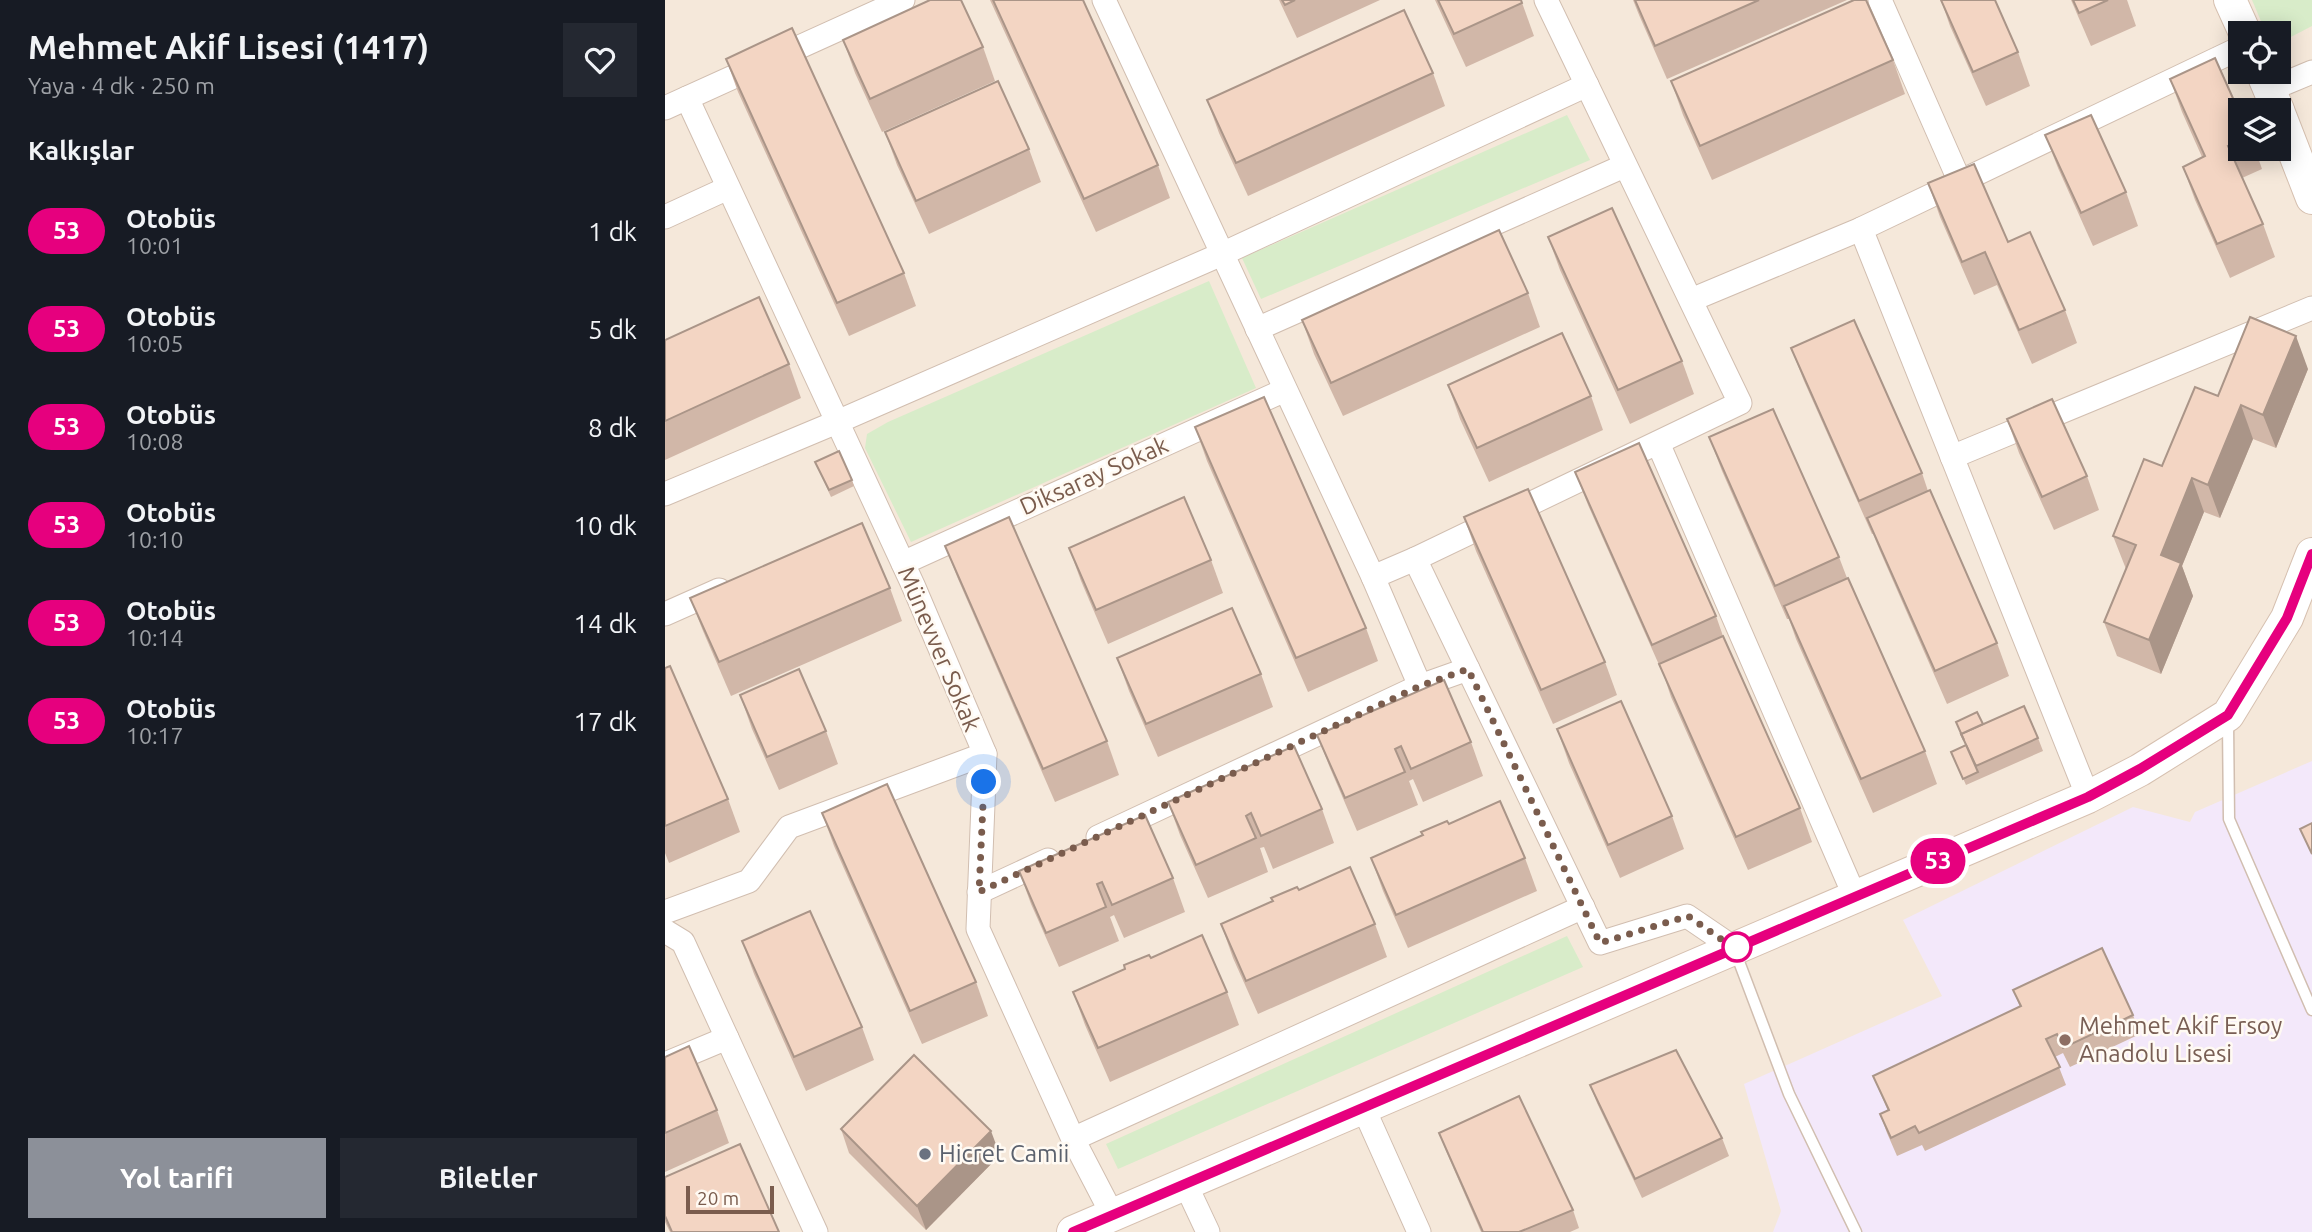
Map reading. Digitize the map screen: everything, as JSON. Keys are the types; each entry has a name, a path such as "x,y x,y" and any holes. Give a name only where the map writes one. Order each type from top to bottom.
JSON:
{"street":[{"path":"665,108 903,0"},
{"path":"1104,0 1373,577 1420,686"},
{"path":"1373,577 1740,403 1546,0"},
{"path":"1880,0 1960,182"},
{"path":"2230,0 2240,21"},
{"path":"1691,300 1861,229 2228,54"},
{"path":"2312,72 2272,96 2312,198"},
{"path":"665,494 1222,254 1587,85"},
{"name":"Münevver Sokak","path":"687,99 903,563 985,754 978,929 1073,1139 1112,1214"},
{"path":"1258,329 1624,166"},
{"path":"665,217 728,188"},
{"path":"1861,229 2088,797"},
{"path":"1952,457 2312,308"},
{"name":"Diksaray Sokak","path":"903,563 1285,390"},
{"path":"1658,443 1854,897"},
{"path":"856,528 882,517"},
{"path":"1073,1232 2088,797 2140,769 2228,715 2287,618 2312,554"},
{"path":"1415,559 1600,943 1688,916 1734,948"},
{"path":"665,614 741,580"},
{"path":"979,892 1420,686 1468,669"},
{"path":"665,912 748,881 789,827 985,754"},
{"path":"1073,1139 1583,907"},
{"path":"665,931 683,942 816,1232"},
{"path":"665,1064 727,1038"},
{"path":"1363,1107 1419,1232"},
{"path":"1185,1182 1208,1232"}],"lane":[{"path":"2228,715 2229,819 2312,1010"},
{"path":"1734,948 1789,1094 1856,1232"}],"shaded area":[{"path":"665,0 2312,0 2312,1232 665,1232"},
{"name":"Mehmet Akif Ersoy Anadolu Lisesi","path":"2312,761 2312,1232 1773,1232 1781,1211 1744,1084 1942,996 1903,920 2133,807 2190,822 2195,812"}],"green space":[{"path":"2252,0 2312,0 2312,26 2291,37 2291,21 2261,21"},
{"path":"1567,115 1590,160 1261,299 1242,258"},
{"path":"1209,281 1256,388 911,542 865,448 867,434 888,422"},
{"path":"1567,936 1583,967 1118,1169 1106,1144"}],"building":[{"path":"930,0 961,0 983,47 870,99 843,40"},
{"path":"993,0 1083,0 1158,165 1084,199"},
{"path":"1282,0 1295,0 1285,5"},
{"path":"1438,0 1521,0 1522,3 1454,34"},
{"path":"1635,0 1759,0 1655,46"},
{"path":"1854,0 1866,0 1893,60 1700,146 1671,81"},
{"path":"1941,0 1995,0 2018,52 1973,72"},
{"path":"2073,0 2108,0 2079,13"},
{"path":"1404,10 1433,73 1236,163 1207,100"},
{"path":"792,28 904,273 837,303 726,59"},
{"path":"2215,58 2233,98 2228,98 2228,161 2235,161 2263,224 2217,244 2183,167 2205,156 2170,79"},
{"path":"998,81 1029,149 916,201 885,132"},
{"path":"2091,115 2126,192 2081,213 2045,135"},
{"path":"1974,164 2008,242 2030,232 2065,310 2019,330 1985,252 1962,262 1928,183"},
{"path":"1612,208 1682,361 1618,390 1548,237"},
{"path":"1499,230 1528,293 1331,383 1302,320"},
{"path":"759,297 789,364 665,421 665,340"},
{"path":"2250,317 2296,336 2263,415 2241,405 2208,485 2192,478 2161,555 2181,563 2149,640 2104,622 2136,545 2113,536 2144,459 2162,466 2195,387 2218,396"},
{"path":"1854,320 1922,473 1859,501 1791,348"},
{"path":"1562,333 1591,396 1477,448 1448,385"},
{"path":"1264,397 1366,628 1296,658 1195,427"},
{"path":"2052,399 2087,476 2042,497 2007,419"},
{"path":"1773,409 1839,557 1775,586 1709,437"},
{"path":"1639,443 1716,616 1652,645 1575,472"},
{"path":"839,451 852,480 829,490 815,462"},
{"path":"1528,489 1605,662 1541,690 1464,517"},
{"path":"1930,490 1997,643 1935,671 1867,518"},
{"path":"1184,497 1211,560 1096,610 1069,548"},
{"path":"1009,517 1107,741 1043,769 945,546"},
{"path":"862,523 890,588 719,662 690,598"},
{"path":"1848,578 1925,751 1861,779 1784,606"},
{"path":"1232,608 1261,674 1146,724 1117,658"},
{"path":"1723,636 1800,808 1736,837 1659,664"},
{"path":"670,666 728,799 665,826 665,668"},
{"path":"799,669 826,731 767,757 740,695"},
{"path":"1444,680 1471,742 1411,769 1401,746 1395,749 1405,772 1345,798 1317,735"},
{"path":"1621,701 1672,816 1608,845 1557,729"},
{"path":"2024,706 2038,738 1976,766 1961,734"},
{"path":"1977,712 1983,724 1961,734 1956,722"},
{"path":"1966,745 1978,772 1963,779 1951,752"},
{"path":"1294,746 1322,809 1261,836 1251,813 1246,816 1256,838 1196,865 1168,802"},
{"path":"887,784 976,982 910,1011 822,813"},
{"path":"1500,801 1525,858 1396,915 1371,858 1423,835 1421,832 1447,821 1449,824"},
{"path":"1145,815 1173,878 1112,905 1102,882 1097,884 1106,907 1046,933 1019,871"},
{"path":"2312,823 2312,854 2300,829"},
{"path":"1350,867 1375,924 1246,981 1221,924 1273,901 1271,898 1297,887 1299,890"},
{"path":"810,911 862,1027 794,1057 742,941"},
{"path":"1202,935 1227,992 1098,1048 1073,992 1125,969 1124,965 1149,955 1151,958"},
{"path":"2102,948 2133,1015 2063,1048 2057,1034 2046,1039 2060,1067 1919,1133 1915,1126 1891,1138 1880,1114 1889,1110 1873,1076 2021,1006 2013,990"},
{"path":"689,1046 717,1110 665,1133 665,1057"},
{"path":"1676,1050 1722,1138 1635,1179 1590,1085"},
{"name":"Hicret Camii","path":"914,1055 991,1131 917,1206 841,1129"},
{"path":"1519,1096 1573,1210 1519,1232 1483,1232 1439,1133"},
{"path":"740,1144 779,1232 672,1232 665,1216 665,1177"}],"bus line":[{"name":"53","path":"1073,1232 2088,797 2140,769 2228,715 2287,618 2312,554"}],"place":[{"name":"Mehmet Akif Ersoy Anadolu Lisesi","path":"2065,1040"},
{"name":"Hicret Camii","path":"925,1154"}],"route":[{"path":"984,782 979,892 1420,686 1468,669 1600,943 1688,916 1734,948 1737,947"}]}
